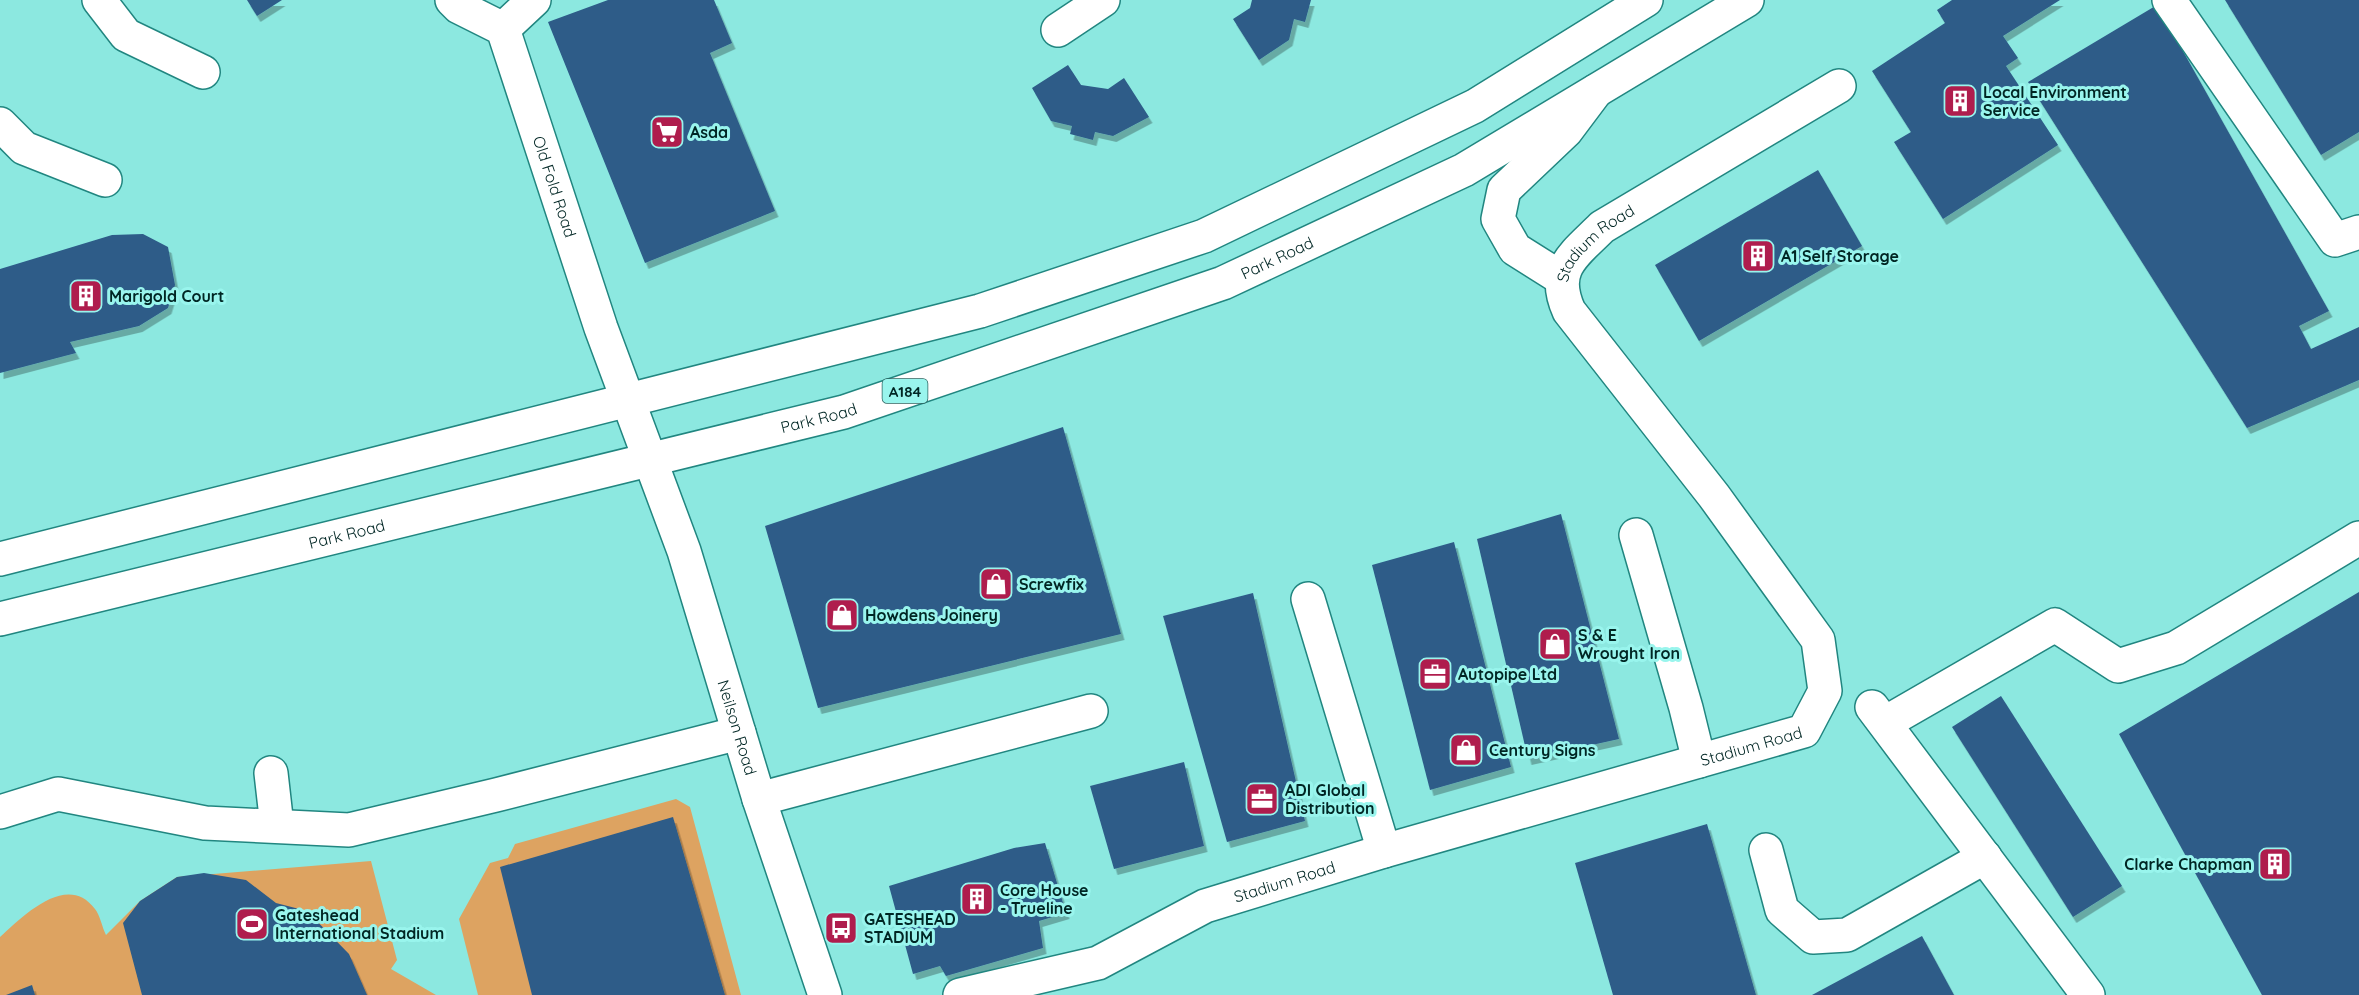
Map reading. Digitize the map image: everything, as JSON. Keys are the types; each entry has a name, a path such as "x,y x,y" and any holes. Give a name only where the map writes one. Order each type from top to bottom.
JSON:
{"main road":[{"path":"99,0 126,35 203,72"},
{"path":"452,0 459,7 503,29 534,0"},
{"path":"1058,30 1103,0"},
{"path":"0,559 980,311 1204,236 1475,106 1646,0"},
{"name":"Park Road","path":"0,619 844,412 1223,283 1464,170 1747,0"},
{"path":"2169,0 2335,240 2359,232"},
{"name":"Old Fold Road","path":"503,29 649,461"},
{"name":"Stadium Road","path":"960,995 1098,963 1205,906 1384,851 1804,731 1825,692 1818,640 1714,496 1569,311 1561,293 1561,278 1574,255 1602,227 1839,86"},
{"path":"1561,278 1515,249 1498,219 1504,190 1566,131 1596,91"},
{"path":"0,124 24,148 105,180"},
{"name":"Neilson Road","path":"649,461 684,551 759,799 825,995"},
{"path":"1636,535 1686,708 1698,761"},
{"path":"2088,995 1878,714 2055,625 2118,666 2176,648 2359,538"},
{"path":"1308,599 1384,851"},
{"path":"759,799 1091,711"},
{"path":"0,812 58,794 205,823 349,830 739,733"},
{"path":"271,773 277,826"},
{"path":"1766,850 1782,910 1813,937 1847,935 1985,857"}],"shaded area":[{"name":"Gateshead International Stadium","path":"676,799 690,807 741,995 478,995 459,919 490,863 508,858 515,844"},
{"name":"Gateshead International Stadium","path":"371,861 397,960 391,969 436,995 0,995 0,937 32,909 58,896 71,895 84,898 97,912 106,935 140,901 177,877"}],"building":[{"path":"247,0 282,0 257,16"},
{"name":"Asda","path":"608,0 714,0 732,43 710,53 775,211 645,263 548,22"},
{"path":"1252,0 1311,0 1305,22 1294,19 1289,40 1259,60 1233,19 1250,8"},
{"name":"Local Environment Service","path":"1952,0 2060,0 2003,36 2018,58 2006,66 2058,145 1943,219 1894,142 1911,132 1872,71 1945,23 1937,10"},
{"path":"2225,0 2359,0 2359,132 2321,155"},
{"path":"2157,5 2329,311 2299,326 2311,349 2359,327 2359,380 2247,428 2028,82"},
{"path":"1068,65 1081,85 1108,89 1124,78 1149,117 1113,136 1095,132 1093,140 1070,134 1072,126 1051,121 1032,88"},
{"name":"A1 Self Storage","path":"1818,170 1862,246 1699,341 1655,265"},
{"name":"Marigold Court","path":"143,234 168,247 175,285 168,308 139,326 70,342 76,353 0,373 0,269 112,235"},
{"path":"1063,427 1121,634 818,708 765,526"},
{"path":"1561,514 1619,739 1528,759 1477,539"},
{"path":"1454,542 1511,767 1430,790 1372,565"},
{"name":"Clarke Chapman","path":"2359,592 2359,995 2262,995 2119,734"},
{"path":"1253,593 1305,821 1227,842 1163,616"},
{"path":"2001,696 2122,886 2073,917 1952,727"},
{"path":"1184,762 1204,846 1114,869 1090,786"},
{"name":"Gateshead International Stadium","path":"673,817 725,995 532,995 500,867"},
{"path":"1707,824 1756,995 1613,995 1575,863"},
{"name":"Core House - Trueline","path":"1045,843 1066,913 1039,921 1043,948 946,976 940,966 913,974 889,886 1014,848"},
{"path":"204,873 246,880 276,903 307,911 349,954 367,995 142,995 123,923 140,901 177,877"},
{"path":"1922,936 1954,995 1812,995"},
{"path":"32,985 35,995 6,995"}],"place":[{"name":"Local Environment Service","path":"1960,101"},
{"name":"Asda","path":"667,132"},
{"name":"A1 Self Storage","path":"1758,256"},
{"name":"Marigold Court","path":"86,296"},
{"name":"Screwfix","path":"996,584"},
{"name":"Howdens Joinery","path":"842,615"},
{"name":"S & E Wrought Iron","path":"1555,644"},
{"name":"Autopipe Ltd","path":"1435,674"},
{"name":"Century Signs","path":"1466,750"},
{"name":"ADI Global Distribution","path":"1262,799"},
{"name":"Clarke Chapman","path":"2275,864"},
{"name":"Core House - Trueline","path":"977,899"},
{"name":"Gateshead International Stadium","path":"252,924"},
{"name":"GATESHEAD STADIUM","path":"841,928"}]}
